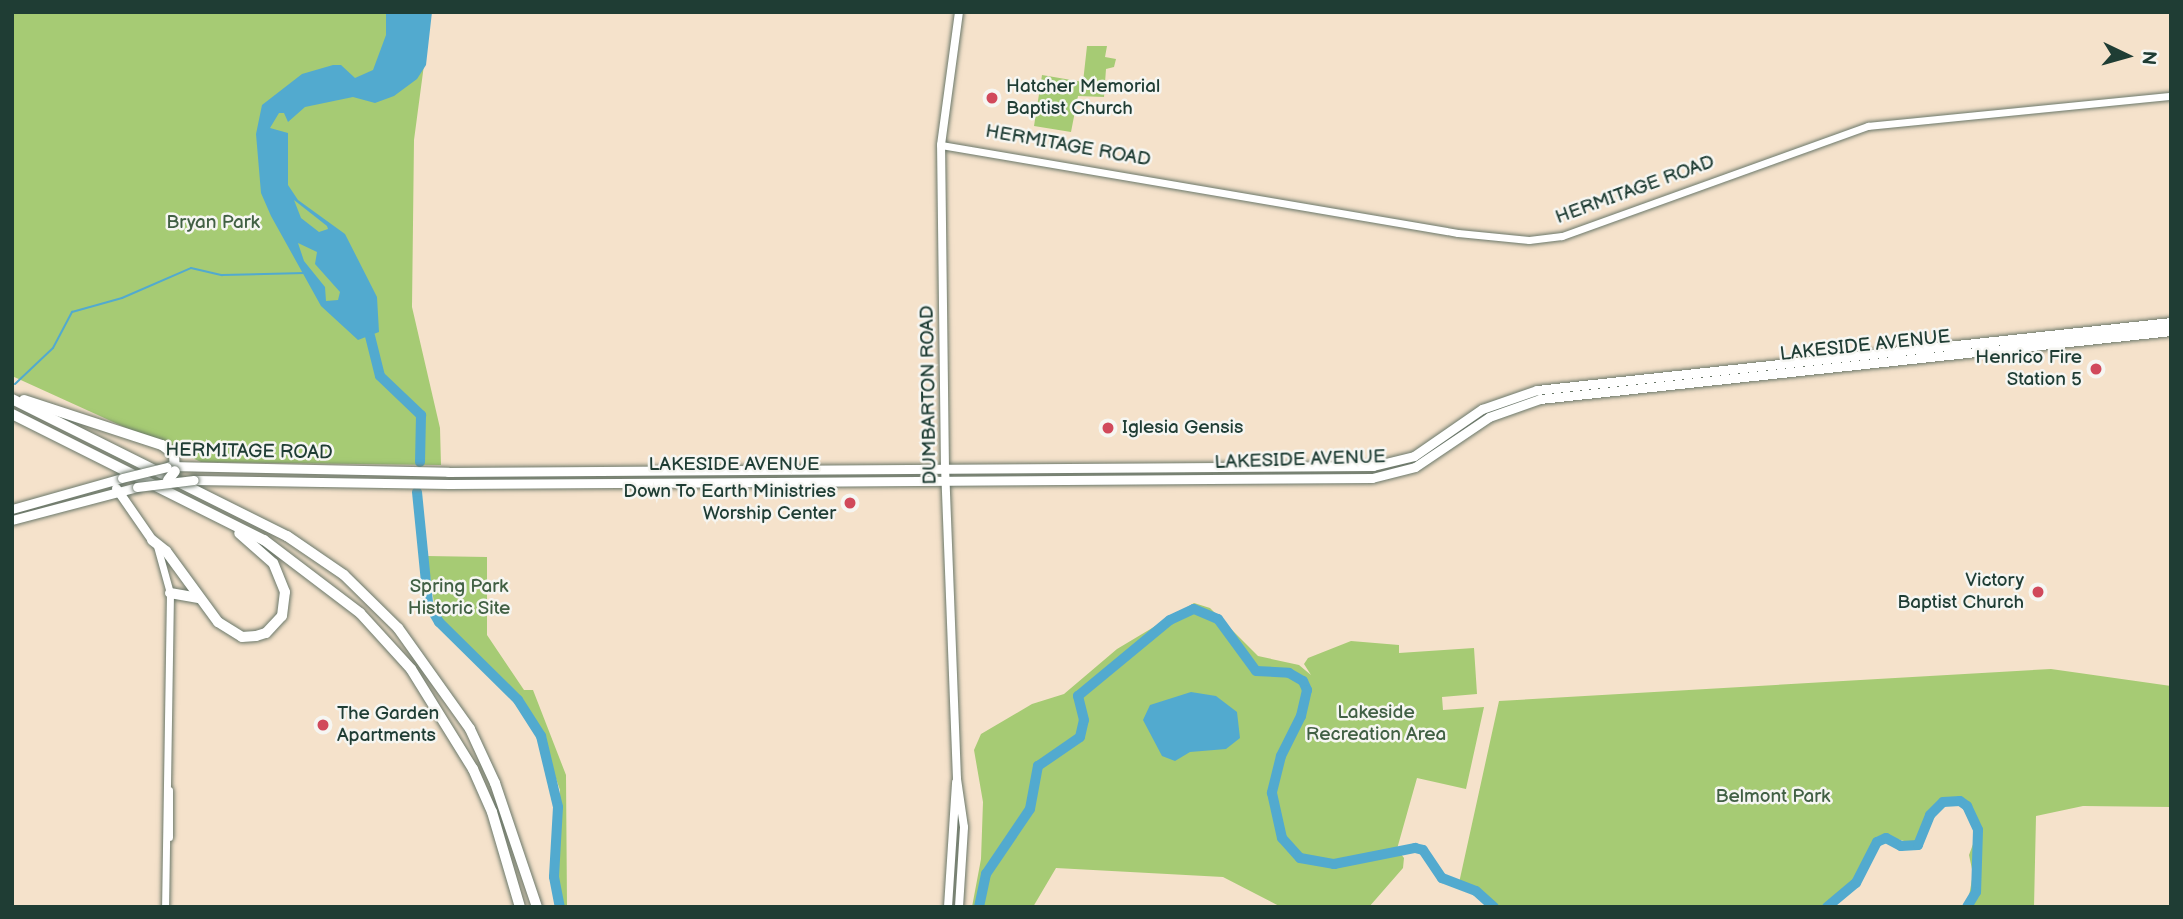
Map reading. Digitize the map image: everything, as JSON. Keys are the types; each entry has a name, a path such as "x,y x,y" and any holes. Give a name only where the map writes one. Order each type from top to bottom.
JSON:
{"highway":[{"path":"12,398 156,442 172,451 173,468 168,480"},
{"path":"12,398 287,536 344,575 398,628 442,684 470,729 495,783 537,907"},
{"path":"12,415 206,512 308,570 360,613 411,669 477,778 520,907"},
{"path":"152,540 166,551 218,622 242,637 267,633 282,616 285,605 283,580 273,563 206,512"},
{"path":"170,593 200,598"}],"main road":[{"name":"DUMBARTON ROAD","path":"959,12 941,145 944,469 957,779 964,838 959,907"},
{"name":"LAKESIDE AVENUE","path":"448,472 1383,465 1417,454 1485,408 1537,390 2171,322"},
{"name":"LAKESIDE AVENUE","path":"449,484 1378,478 1415,467 1489,417 1540,399 2171,331"},
{"name":"HERMITAGE ROAD","path":"12,509 122,478 173,468 448,472"},
{"name":"HERMITAGE ROAD","path":"12,520 168,480 449,484"},
{"path":"112,481 152,540"},
{"name":"DUMBARTON ROAD","path":"948,907 957,779"}],"street":[{"name":"HERMITAGE ROAD","path":"941,145 1458,233 1529,240 1562,236 1868,126 2171,96"},
{"path":"152,540 163,557 170,593 167,907"}],"green space":[{"name":"Bryan Park","path":"12,12 431,12 414,140 412,307 440,428 441,465 201,462 12,376"},
{"path":"1087,46 1107,46 1105,57 1116,59 1114,67 1106,69 1104,97 1078,96 1071,132 1034,126 1042,75 1083,82"},
{"name":"Spring Park Historic Site","path":"427,556 487,557 487,635 524,690 533,690 566,775 567,907 558,907 554,889 560,790 537,725 480,659 437,623"},
{"name":"Lakeside Recreation Area","path":"1194,603 1210,608 1258,656 1299,665 1311,675 1304,664 1308,658 1351,641 1399,645 1399,653 1474,648 1477,694 1442,697 1443,710 1484,707 1466,789 1417,778 1397,849 1404,858 1403,868 1369,907 1281,907 1223,877 1056,868 1033,907 972,907 981,859 983,802 974,750 981,734 1032,704 1064,694 1117,649"},
{"name":"Belmont Park","path":"2051,669 2171,686 2171,807 2083,806 2036,816 2034,907 1967,907 1973,874 1969,855 1979,828 1967,807 1948,802 1932,811 1922,846 1886,836 1850,887 1826,907 1496,907 1459,883 1499,701"}],"water":[{"path":"386,12 432,12 426,65 417,79 394,96 375,103 353,97 305,107 288,122 284,113 279,113 270,128 288,133 288,185 298,200 345,234 377,297 379,332 358,340 321,306 271,216 261,193 256,134 262,105 302,74 333,65 341,65 355,78 373,70 386,35","holes":["294,200 327,226 328,229 319,232 301,218","298,243 317,252 315,264 340,292 338,300 326,301 325,287 304,261"]},
{"path":"1191,692 1216,696 1237,712 1240,738 1226,749 1190,752 1175,761 1162,756 1143,720 1150,705"}],"waterway":[{"path":"15,384 53,348 72,312 122,298 191,268 222,275 305,273"},
{"path":"370,336 380,376 421,415 420,462"},
{"path":"417,492 428,603 439,622 518,700 541,736 558,807 554,877 560,907"},
{"path":"979,907 986,874 1030,809 1038,766 1080,737 1084,720 1078,696 1170,620 1194,609 1218,619 1256,671 1289,673 1303,681 1307,690 1301,716 1281,756 1272,793 1282,838 1300,858 1334,864 1415,848 1423,850 1442,878 1476,891 1494,907"},
{"path":"1827,907 1856,883 1877,842 1886,838 1901,846 1918,845 1930,815 1943,802 1960,801 1967,806 1978,830 1976,892 1967,907"}],"place":[{"name":"Hatcher Memorial Baptist Church","path":"992,98"},
{"name":"Henrico Fire Station 5","path":"2096,369"},
{"name":"Iglesia Gensis","path":"1108,428"},
{"name":"Down To Earth Ministries Worship Center","path":"850,503"},
{"name":"Victory Baptist Church","path":"2038,592"},
{"name":"The Garden Apartments","path":"323,725"}]}
